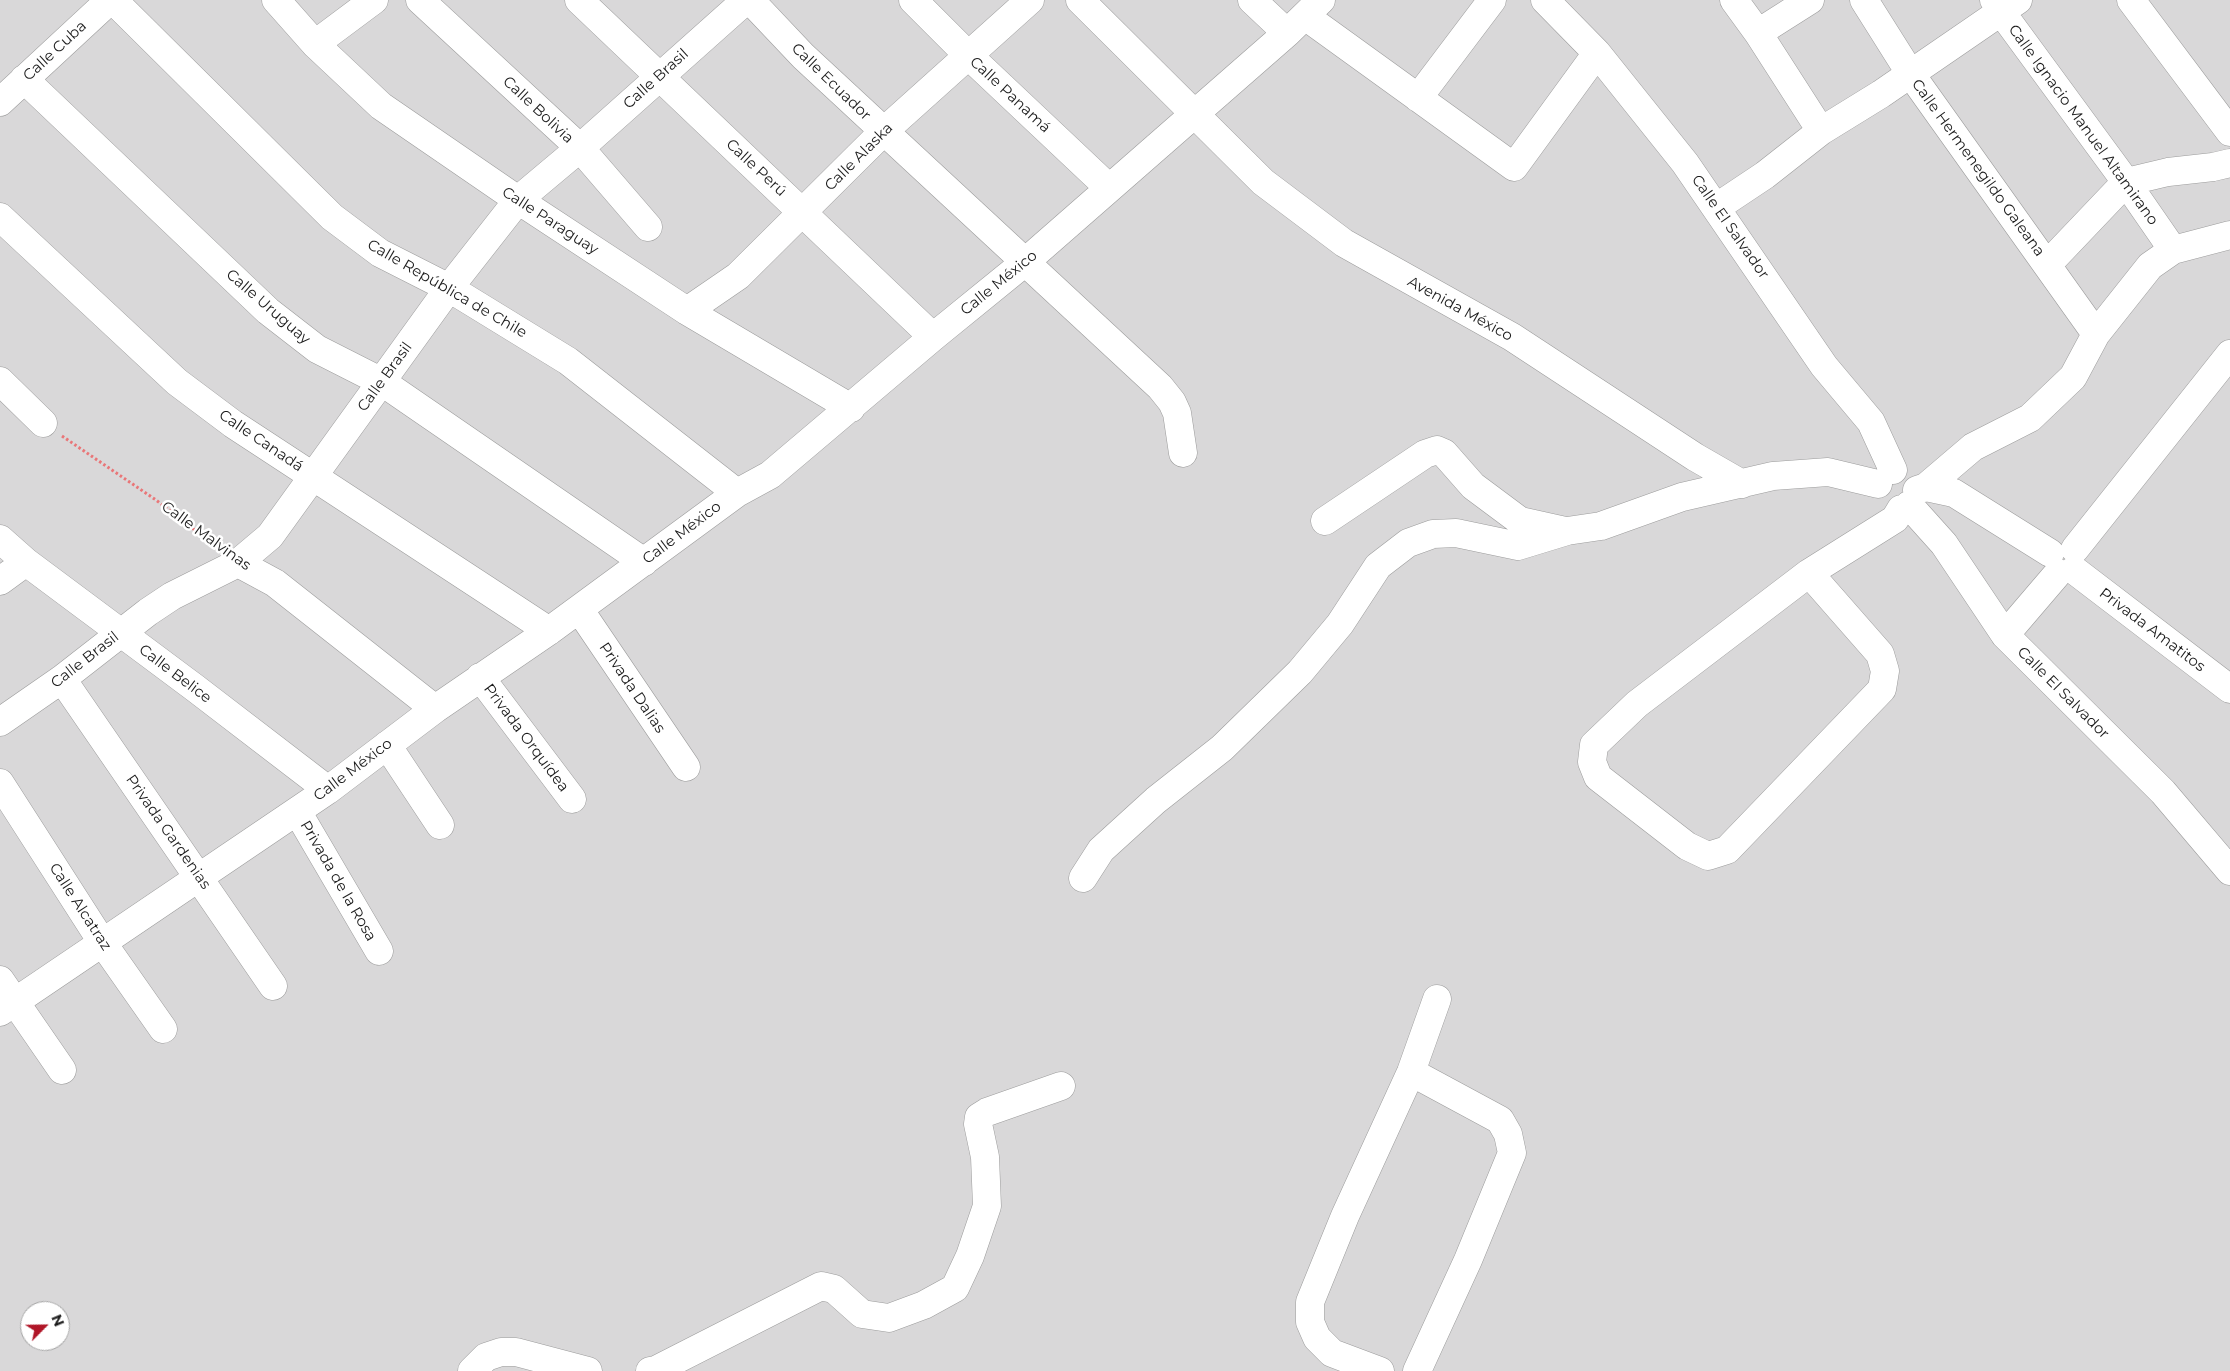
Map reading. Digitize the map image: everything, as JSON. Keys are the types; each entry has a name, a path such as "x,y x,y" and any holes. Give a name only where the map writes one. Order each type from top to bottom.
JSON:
{"street":[{"name":"Calle Cuba","path":"0,102 111,0"},
{"name":"Calle República de Chile","path":"111,0 332,217 380,253 449,288 568,361 736,493"},
{"name":"Calle Paraguay","path":"276,0 315,44 381,106 518,200 687,311 851,408"},
{"path":"315,44 374,0"},
{"name":"Calle Bolivia","path":"420,0 580,148 648,227"},
{"name":"Calle Perú","path":"579,0 934,337"},
{"name":"Calle Brasil","path":"0,722 62,680 120,633 172,596 238,563 270,536 312,475 382,382 449,288 518,200 580,148 658,76 746,0"},
{"name":"Calle Ecuador","path":"750,0 803,56 883,132 1160,387 1172,402 1177,414 1183,453"},
{"name":"Calle Panamá","path":"913,0 968,56 1109,188"},
{"name":"Calle Alaska","path":"687,311 738,276 883,132 1030,0"},
{"name":"Avenida México","path":"1080,0 1263,182 1344,243 1512,337 1695,457 1742,484"},
{"path":"1252,0 1304,16 1514,167 1597,53"},
{"path":"1418,98 1492,0"},
{"name":"Calle El Salvador","path":"1546,0 1597,53 1685,163 1824,366 1871,422 1885,477 1902,470 1910,474 1915,481 1913,498 2005,635 2163,792 2230,871"},
{"path":"1734,0 1758,33 1821,131"},
{"path":"1758,33 1810,0"},
{"name":"Calle Hermenegildo Galeana","path":"1864,0 1910,73 2096,334"},
{"path":"2131,0 2230,132"},
{"path":"1717,208 1765,175 1821,131 1881,94 2005,4"},
{"name":"Calle Ignacio Manuel Altamirano","path":"2005,4 2172,250"},
{"name":"Calle México","path":"5,998 102,942 328,790 435,709 549,631 736,493 770,475 1024,263 1304,16"},
{"name":"Calle Uruguay","path":"24,78 268,311 317,349 382,382 644,562"},
{"path":"2047,265 2126,182 2168,172 2213,167 2230,163"},
{"name":"Calle Canadá","path":"0,217 177,382 233,424 549,631"},
{"path":"1809,573 1880,654 1885,671 1882,689 1727,850 1708,856 1687,846 1598,777 1592,762 1594,746 1637,704 1809,573 1895,519 1913,498 1973,446 2030,418 2073,377 2096,334 2150,266 2172,250 2230,234"},
{"path":"2005,635 2230,354"},
{"path":"0,382 43,423"},
{"path":"1325,521 1425,454 1437,450 1444,453 1473,486 1520,521 1566,532"},
{"path":"1083,878 1101,850 1156,800 1222,748 1300,672 1340,624 1378,566 1408,543 1433,534 1456,533 1518,546 1566,532 1602,526 1682,497 1773,476 1828,472 1885,477"},
{"name":"Privada Amatitos","path":"1913,498 1954,493 2064,561 2230,689"},
{"name":"Calle Belice","path":"0,539 26,562 328,790"},
{"path":"0,580 26,562"},
{"name":"Calle Malvinas","path":"238,563 275,583 435,709"},
{"name":"Privada Dalias","path":"578,609 686,767"},
{"name":"Privada Orquídea","path":"480,677 572,799"},
{"name":"Privada Gardenias","path":"62,680 274,986"},
{"path":"387,745 440,825"},
{"name":"Calle Alcatraz","path":"0,783 102,942 163,1029"},
{"name":"Privada de la Rosa","path":"297,811 379,951"},
{"path":"5,998 62,1070"},
{"path":"1380,1371 1332,1353 1317,1338 1310,1322 1310,1302 1345,1216 1411,1072 1437,999"},
{"path":"1411,1072 1500,1120 1508,1134 1512,1153 1468,1260 1417,1371"},
{"path":"650,1371 656,1370 822,1286 834,1289 862,1314 889,1318 924,1305 955,1288 970,1256 988,1206 985,1157 978,1124 979,1117 987,1112 1061,1086"},
{"path":"472,1371 486,1357 501,1352 516,1352 588,1371"}],"path":[{"name":"Calle Malvinas","path":"43,423 156,500 238,563"}],"shaded area":[{"path":"0,0 2230,0 2230,1371 0,1371"}]}
